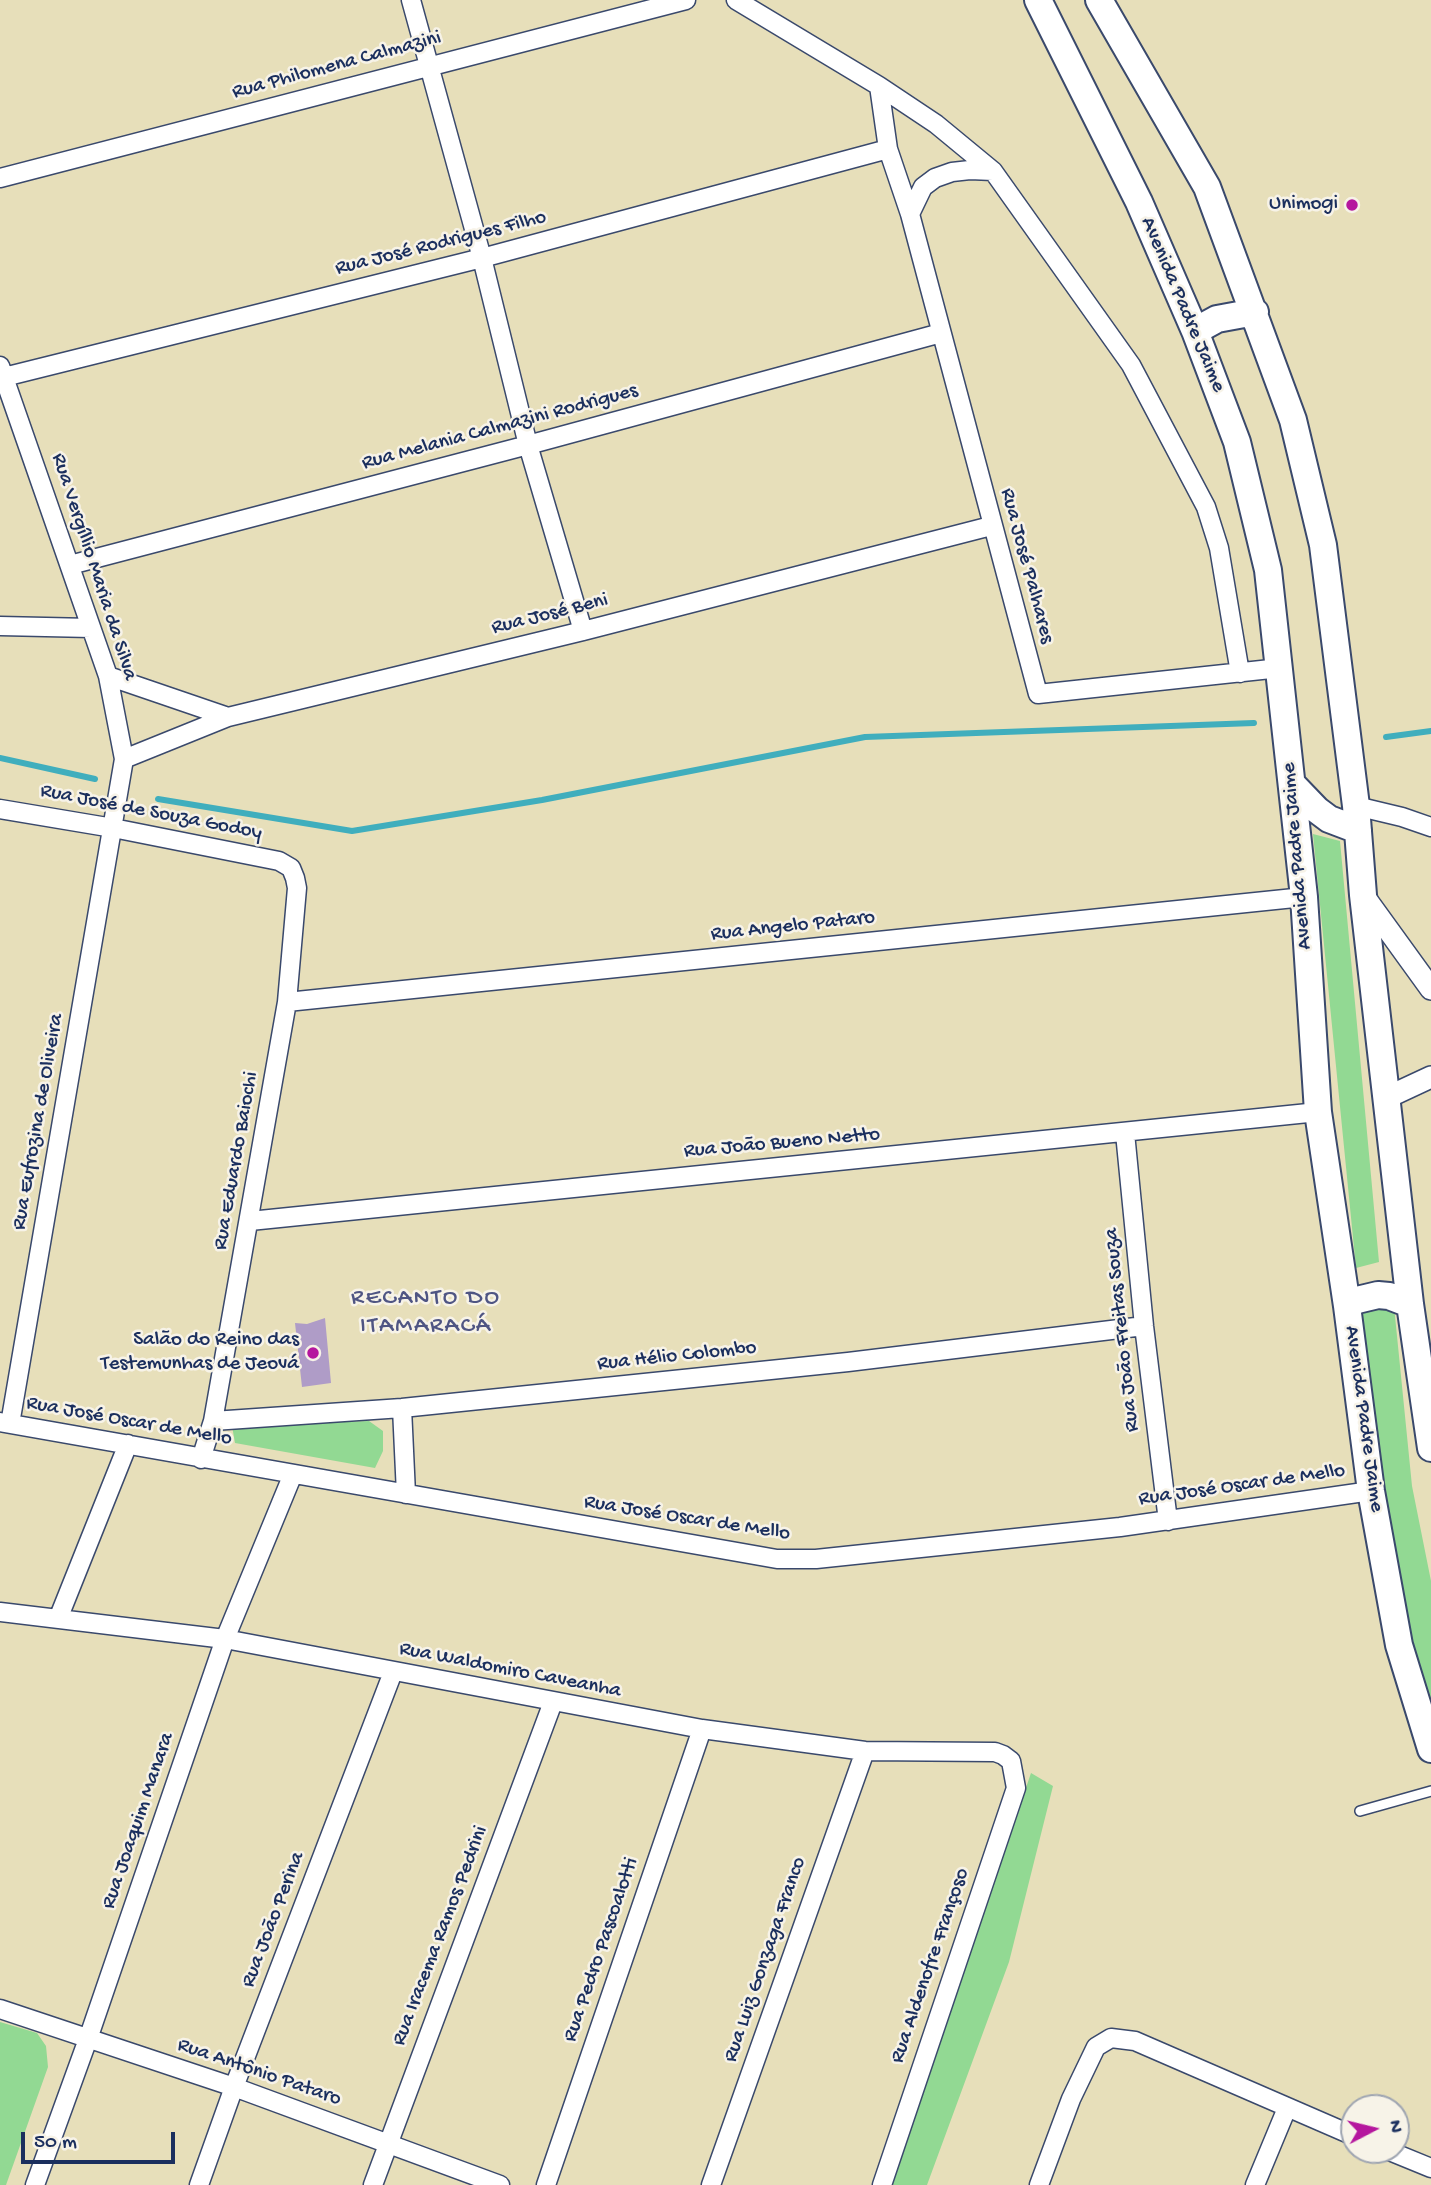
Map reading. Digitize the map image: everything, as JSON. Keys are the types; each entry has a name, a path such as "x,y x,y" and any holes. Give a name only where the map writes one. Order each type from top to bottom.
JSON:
{"main road":[{"name":"Avenida Padre Jaime","path":"1038,0 1139,202 1195,331 1237,442 1268,570 1304,897 1318,1112 1371,1491 1399,1645 1431,1749"},
{"path":"1098,0 1208,187 1293,420 1324,545 1410,1304 1431,1448"},
{"path":"1195,331 1217,319 1255,312"},
{"path":"1292,784 1329,819 1357,818"},
{"path":"1347,1306 1357,1300 1378,1295 1410,1304"}],"street":[{"path":"411,0 482,258 528,445 583,631"},
{"name":"Rua Philomena Calmazini","path":"0,178 428,65 629,7 686,0"},
{"path":"736,0 879,86 936,124 993,171 1131,365 1206,507 1219,548 1240,673"},
{"name":"Rua José Palhares","path":"879,86 888,149 910,214 991,526 1038,694 1280,668"},
{"name":"Rua José Rodrigues Filho","path":"2,371 482,258 888,149"},
{"path":"910,214 923,187 935,178 953,172 993,171"},
{"name":"Rua Melania Calmazini Rodrigues","path":"70,565 941,333"},
{"name":"Rua Vergíllio Maria da Silva","path":"2,371 108,676 124,759 113,828"},
{"name":"Rua José Beni","path":"124,759 228,717 583,631 991,526"},
{"path":"0,626 35,629 91,628"},
{"path":"108,676 228,717"},
{"name":"Rua José de Souza Godoy","path":"0,808 279,861 290,868"},
{"path":"1357,818 1402,817 1431,827"},
{"name":"Rua Eufrozina de Oliveira","path":"5,1423 113,828"},
{"name":"Rua Eduardo Baiochi","path":"201,1459 213,1421 287,1002 297,888 290,868"},
{"path":"1363,895 1431,989"},
{"name":"Rua Angelo Pataro","path":"287,1002 1304,897"},
{"path":"1388,1097 1431,1077"},
{"name":"Rua João Bueno Netto","path":"250,1221 1318,1112"},
{"name":"Rua João Freitas Souza","path":"1125,1133 1144,1326 1168,1521"},
{"name":"Rua Hélio Colombo","path":"213,1421 402,1408 848,1362 1144,1326"},
{"path":"402,1408 406,1494"},
{"name":"Rua José Oscar de Mello","path":"5,1423 777,1559 816,1559 1168,1521 1371,1491"},
{"path":"58,1619 128,1444"},
{"name":"Rua Joaquim Manara","path":"35,2185 225,1639 293,1474"},
{"name":"Rua Waldomiro Caveanha","path":"0,1612 225,1639 702,1729 864,1751 995,1752 1011,1762"},
{"name":"Rua João Perina","path":"199,2185 393,1672"},
{"name":"Rua Iracema Ramos Pedrini","path":"373,2185 553,1702"},
{"name":"Rua Pedro Pascoalotti","path":"546,2185 702,1729"},
{"name":"Rua Luiz Gonzaga Franco","path":"711,2185 864,1751"},
{"name":"Rua Aldenofre Françoso","path":"882,2185 1016,1788 1011,1762"},
{"name":"Rua Antônio Pataro","path":"0,2009 234,2087 500,2185"},
{"path":"1039,2185 1071,2099 1096,2047 1111,2038 1135,2041 1340,2130"},
{"path":"1255,2185 1287,2108"},
{"path":"1410,2159 1431,2168"}],"lane":[{"path":"1360,1811 1431,1791"}],"green space":[{"path":"1313,834 1340,841 1379,1262 1356,1268"},
{"path":"1394,1306 1412,1486 1431,1581 1431,1707 1410,1646 1356,1312"},
{"path":"369,1421 383,1431 383,1451 375,1468 235,1443 232,1426"},
{"path":"1031,1773 1053,1786 1009,1962 927,2185 891,2185"},
{"path":"0,2022 37,2033 46,2046 48,2067 6,2185 0,2185"}],"building":[{"name":"Salão do Reino das Testemunhas de Jeová","path":"325,1318 331,1383 302,1387 295,1323 307,1324"}],"waterway":[{"path":"158,799 352,831 542,800 865,737 1254,723"},
{"path":"1386,737 1431,731"},
{"path":"0,758 95,779"}],"place":[{"name":"Unimogi","path":"1352,205"},
{"name":"Salão do Reino das Testemunhas de Jeová","path":"313,1353"}],"district":[{"name":"RECANTO DO ITAMARACÁ","path":"426,1313"}]}
